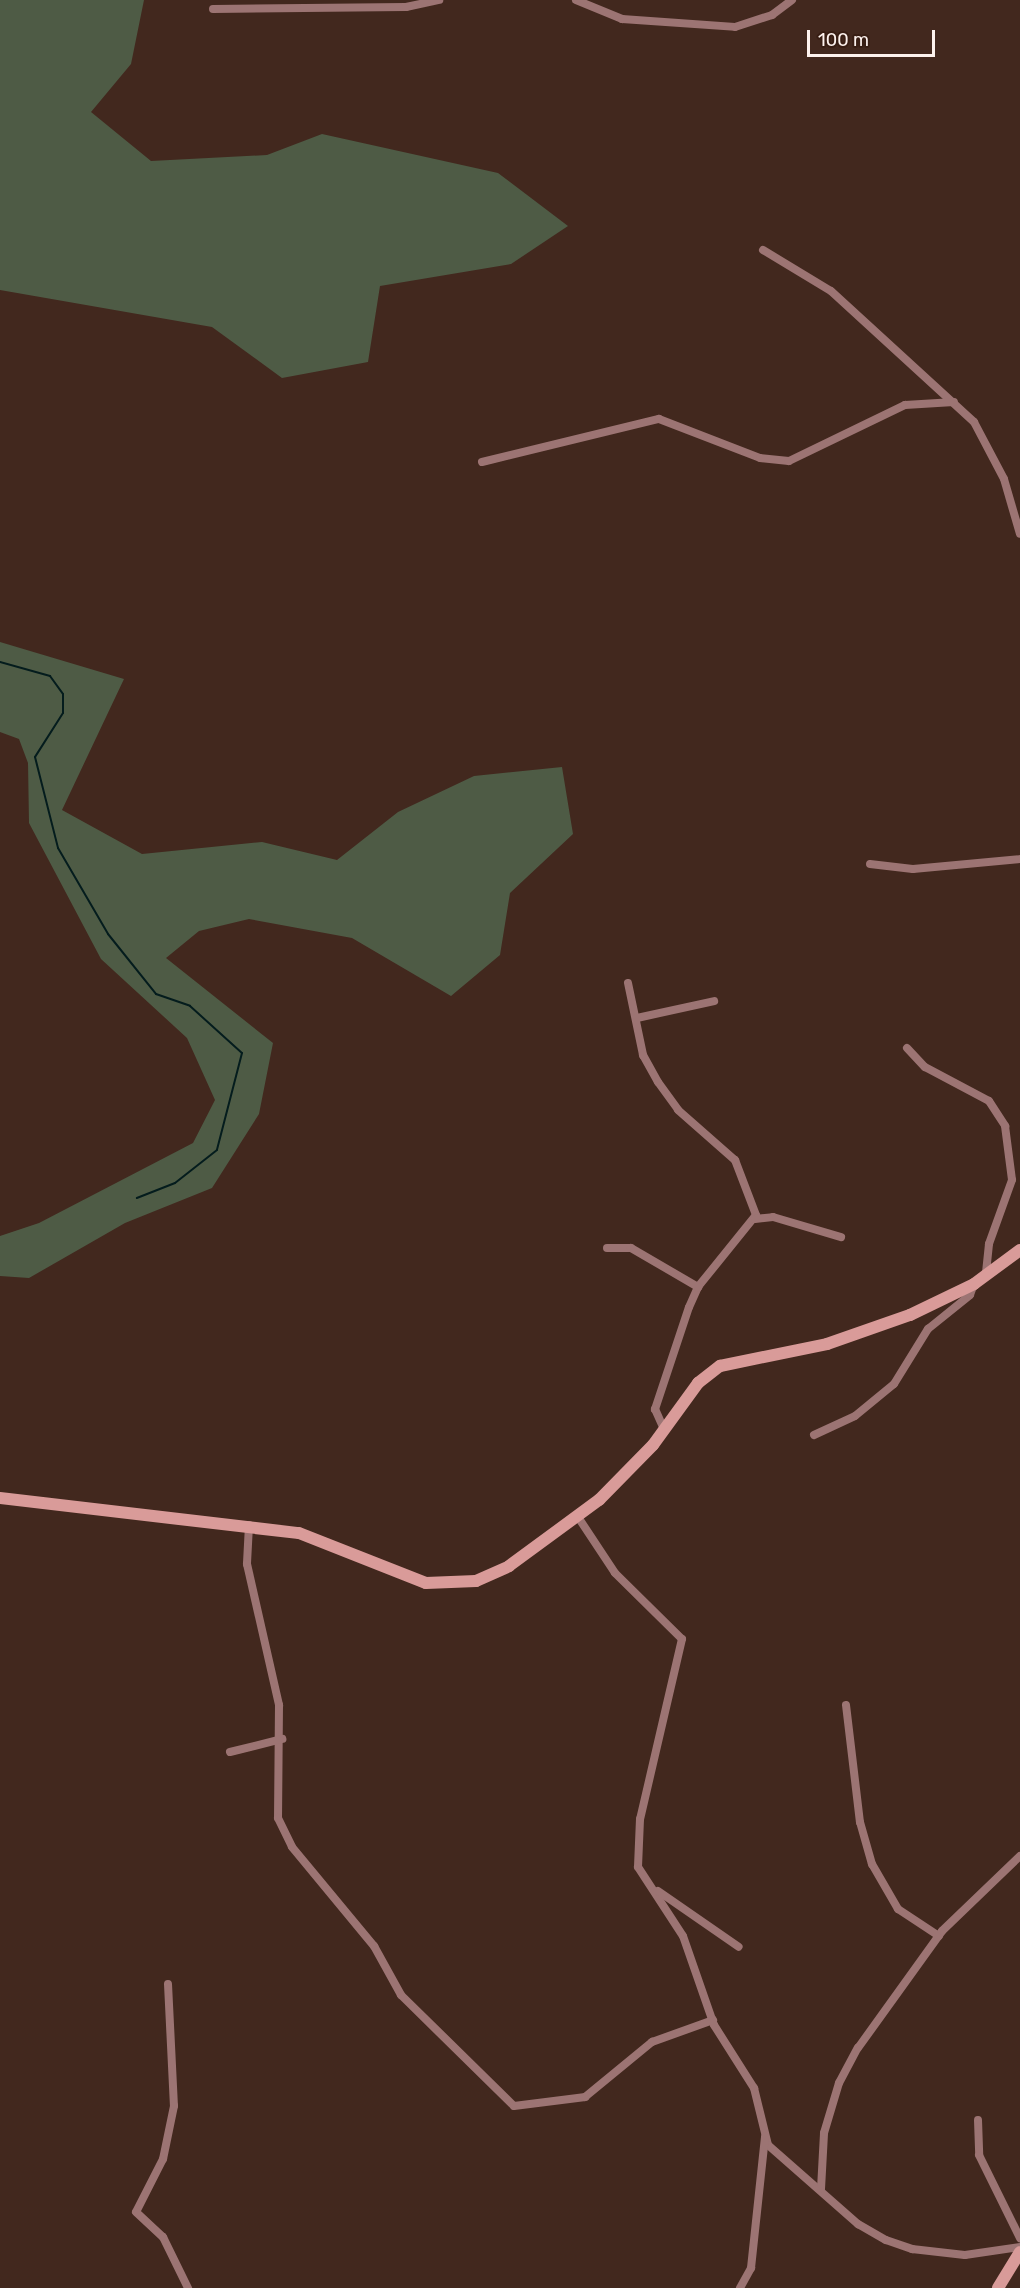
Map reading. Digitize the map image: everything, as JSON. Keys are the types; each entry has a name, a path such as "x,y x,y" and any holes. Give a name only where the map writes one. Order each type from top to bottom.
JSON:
{"street":[{"path":"213,9 406,7 440,0"},
{"path":"576,0 622,19 735,27 772,15 792,0"},
{"path":"763,250 831,291 954,402 987,439 1020,534"},
{"path":"482,462 658,419 760,458 789,461 905,405 954,402"},
{"path":"870,864 913,869 1020,859"},
{"path":"628,983 643,1055 658,1082 678,1110 735,1160 748,1182 755,1219"},
{"path":"637,1018 714,1001"},
{"path":"907,1048 925,1067 989,1101 1005,1125 1012,1180 989,1244 995,1268"},
{"path":"664,1429 656,1416 657,1395 698,1287 755,1219 773,1217 841,1238"},
{"path":"607,1248 631,1248 698,1287"},
{"path":"0,1498 249,1525 320,1539 408,1578 460,1584 509,1566 578,1517 618,1482 664,1429 686,1397 720,1366 827,1344 974,1284 1020,1251"},
{"path":"814,1435 855,1416 894,1384 928,1329 970,1295 974,1284"},
{"path":"578,1517 615,1573 682,1639 636,1847 638,1868 683,1936 713,2020 754,2088 765,2136 776,2155 821,2189 858,2224 912,2249 965,2255 1020,2247"},
{"path":"249,1525 247,1564 282,1739 274,1789 278,1818 292,1847 374,1946 401,1995 514,2106 585,2097 652,2042 713,2020"},
{"path":"846,1706 860,1822 872,1864 898,1909 939,1936"},
{"path":"230,1752 282,1739"},
{"path":"821,2189 824,2133 839,2083 858,2048 939,1936 1020,1856"},
{"path":"650,1886 740,1947"},
{"path":"168,1984 174,2106 162,2159 136,2212 163,2237 188,2288"},
{"path":"978,2120 979,2155 1020,2238"},
{"path":"740,2288 753,2254 765,2136"},
{"path":"998,2288 1020,2252"}],"green space":[{"path":"0,0 144,0 131,64 91,112 151,161 267,155 322,134 498,173 568,226 511,264 380,286 368,362 282,378 212,327 0,290"},
{"path":"0,642 124,679 62,810 142,854 262,842 337,860 398,812 474,776 562,767 573,834 510,893 500,955 451,996 352,938 249,919 199,931 166,958 273,1043 259,1114 212,1188 125,1223 29,1278 0,1276 0,1236 39,1223 193,1143 215,1100 187,1038 101,959 29,823 28,763 19,739 0,732"}],"waterway":[{"path":"0,662 50,676 63,694 63,713 35,757 58,848 108,934 156,994 190,1006 242,1053 217,1150 175,1183 137,1198"}]}
